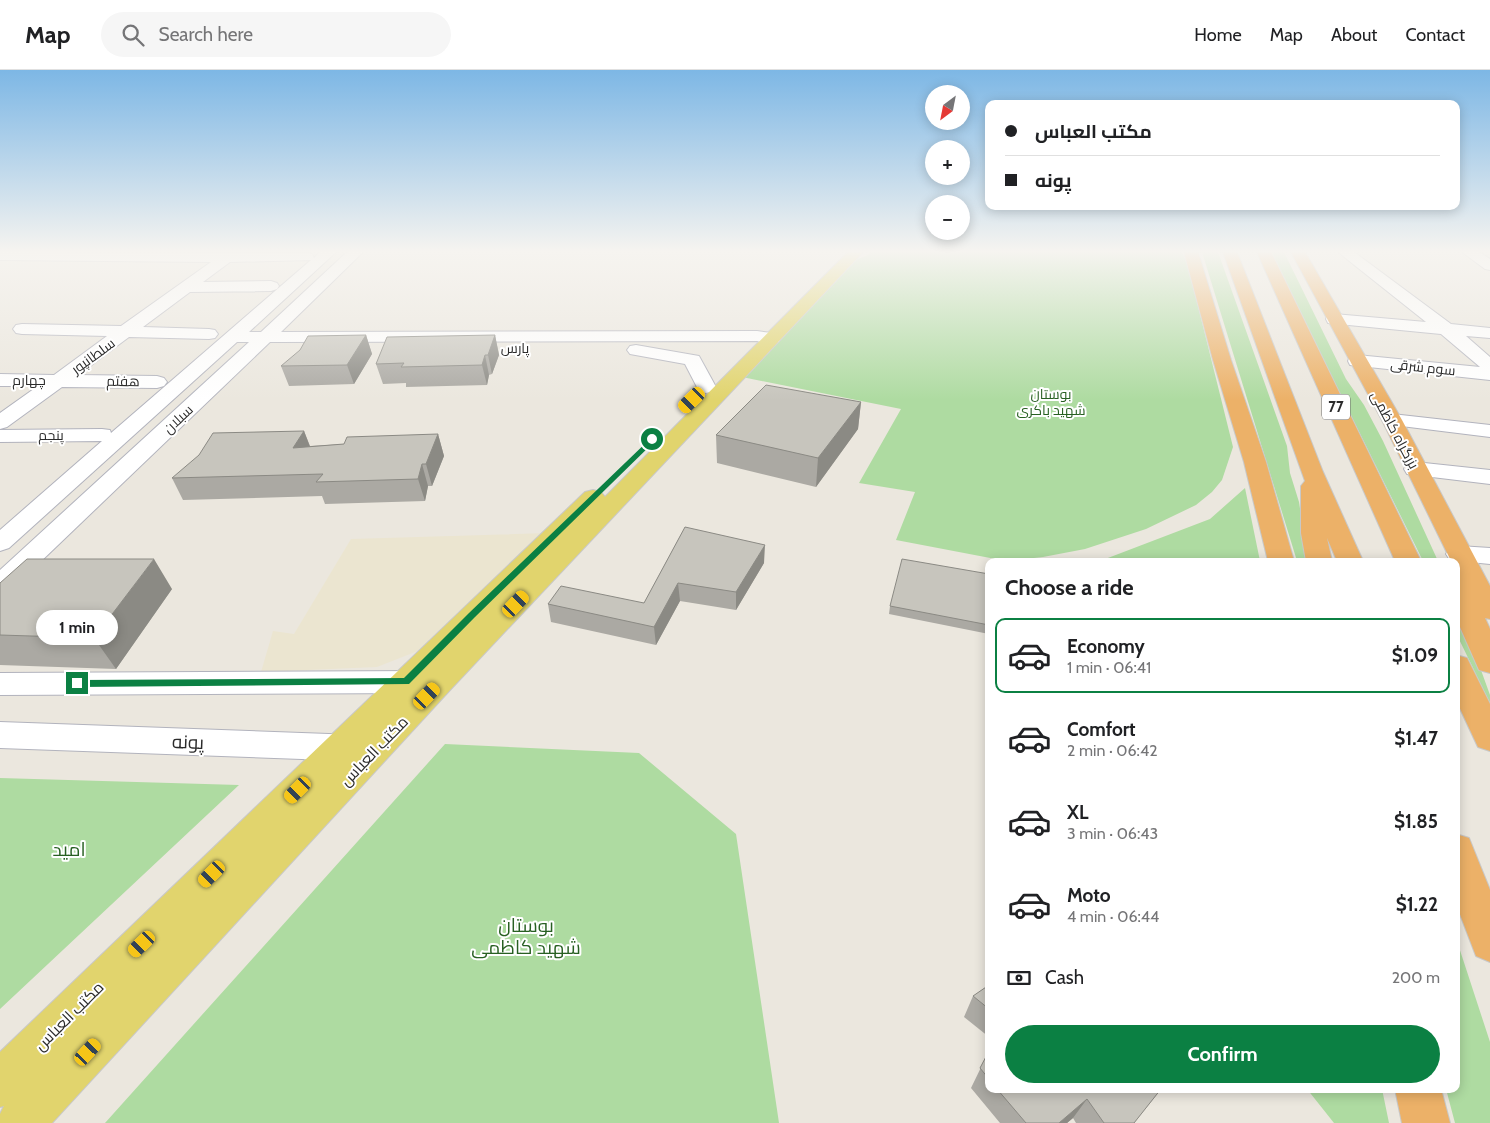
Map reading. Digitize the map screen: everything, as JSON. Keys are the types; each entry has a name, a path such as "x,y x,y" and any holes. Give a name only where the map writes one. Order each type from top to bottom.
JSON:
{"highway":[{"path":"1205,301 1255,462 1280,558"},
{"path":"1248,301 1312,472 1349,558"},
{"name":"77","path":"1295,301 1407,558"},
{"name":"بزرگراه کاظمی","path":"1324,301 1392,420 1434,504 1452,558"},
{"path":"1312,472 1314,533 1318,558"},
{"path":"1460,569 1490,610"},
{"path":"1460,594 1490,662"},
{"path":"1460,674 1490,738"},
{"path":"1460,861 1490,942"},
{"path":"1419,1093 1426,1123"}],"main road":[{"name":"مکتب العباس","path":"20,1123 440,682 543,560 706,387 765,337 797,301"},
{"name":"مکتب العباس","path":"0,1084 406,681 543,560 765,337 803,301"}],"street":[{"name":"سلطانپور","path":"0,423 167,301"},
{"name":"سبلان","path":"0,543 213,342 233,337 274,301"},
{"name":"سبلان","path":"0,586 304,301"},
{"path":"1410,301 1448,330 1490,366"},
{"path":"1334,319 1490,333"},
{"name":"پارس","path":"22,329 126,332 213,342 603,342 765,337"},
{"path":"233,337 260,342"},
{"name":"پارس","path":"603,342 692,360 706,387"},
{"name":"سوم شرقی","path":"1357,360 1490,374"},
{"name":"چهارم","path":"0,380 59,380"},
{"name":"هفتم","path":"59,380 157,382"},
{"path":"1392,420 1490,431"},
{"name":"پنجم","path":"0,436 102,435"},
{"path":"1415,469 1490,477"},
{"path":"1452,558 1490,556"},
{"path":"0,684 440,682"},
{"name":"پونه","path":"0,735 376,749"}],"shaded area":[{"path":"547,533 433,645 377,667 261,672 273,631 294,634 351,539"}],"green space":[{"name":"بوستان شهید باکری","path":"815,301 1197,301 1233,447 1222,480 1212,492 1196,505 1146,529 1085,549 1043,557 990,558 896,540 915,492 859,483 901,409 742,377"},
{"path":"1217,301 1235,301 1287,446 1290,473 1299,502 1308,558 1296,558"},
{"path":"1294,301 1308,301 1346,379 1364,405 1383,441 1437,558 1422,558"},
{"path":"1245,488 1259,558 1108,558 1210,519"},
{"path":"1460,612 1490,695 1490,703 1460,641"},
{"name":"بوستان شهید کاظمی","path":"445,744 639,753 736,834 779,1123 105,1123"},
{"name":"امید","path":"0,778 239,785 0,1009"},
{"path":"1460,950 1490,1042 1490,1123 1455,1123 1447,1093 1460,1093"},
{"path":"1310,1093 1383,1093 1389,1123 1334,1123"}],"building":[{"path":"366,335 347,365 281,366 300,350 308,336"},
{"path":"495,335 488,355 485,355 482,365 401,367 404,363 376,364 387,337"},
{"path":"766,385 861,402 818,458 716,435"},
{"path":"304,431 293,448 344,444 347,437 438,434 426,464 422,464 418,479 316,482 323,474 172,478 199,455 213,433"},
{"path":"685,527 765,545 736,592 678,583 654,627 548,604 561,586 644,603"},
{"path":"27,559 154,559 94,638 0,635 0,583"},
{"path":"902,559 985,573 985,624 890,606"},
{"path":"985,988 985,1006 973,996"},
{"path":"985,1059 985,1074 980,1068"},
{"path":"1000,1093 1158,1093 1134,1123 1104,1123 1087,1099 1059,1123 1026,1123"}],"route":[{"path":"77,683 406,681 652,439"}]}
